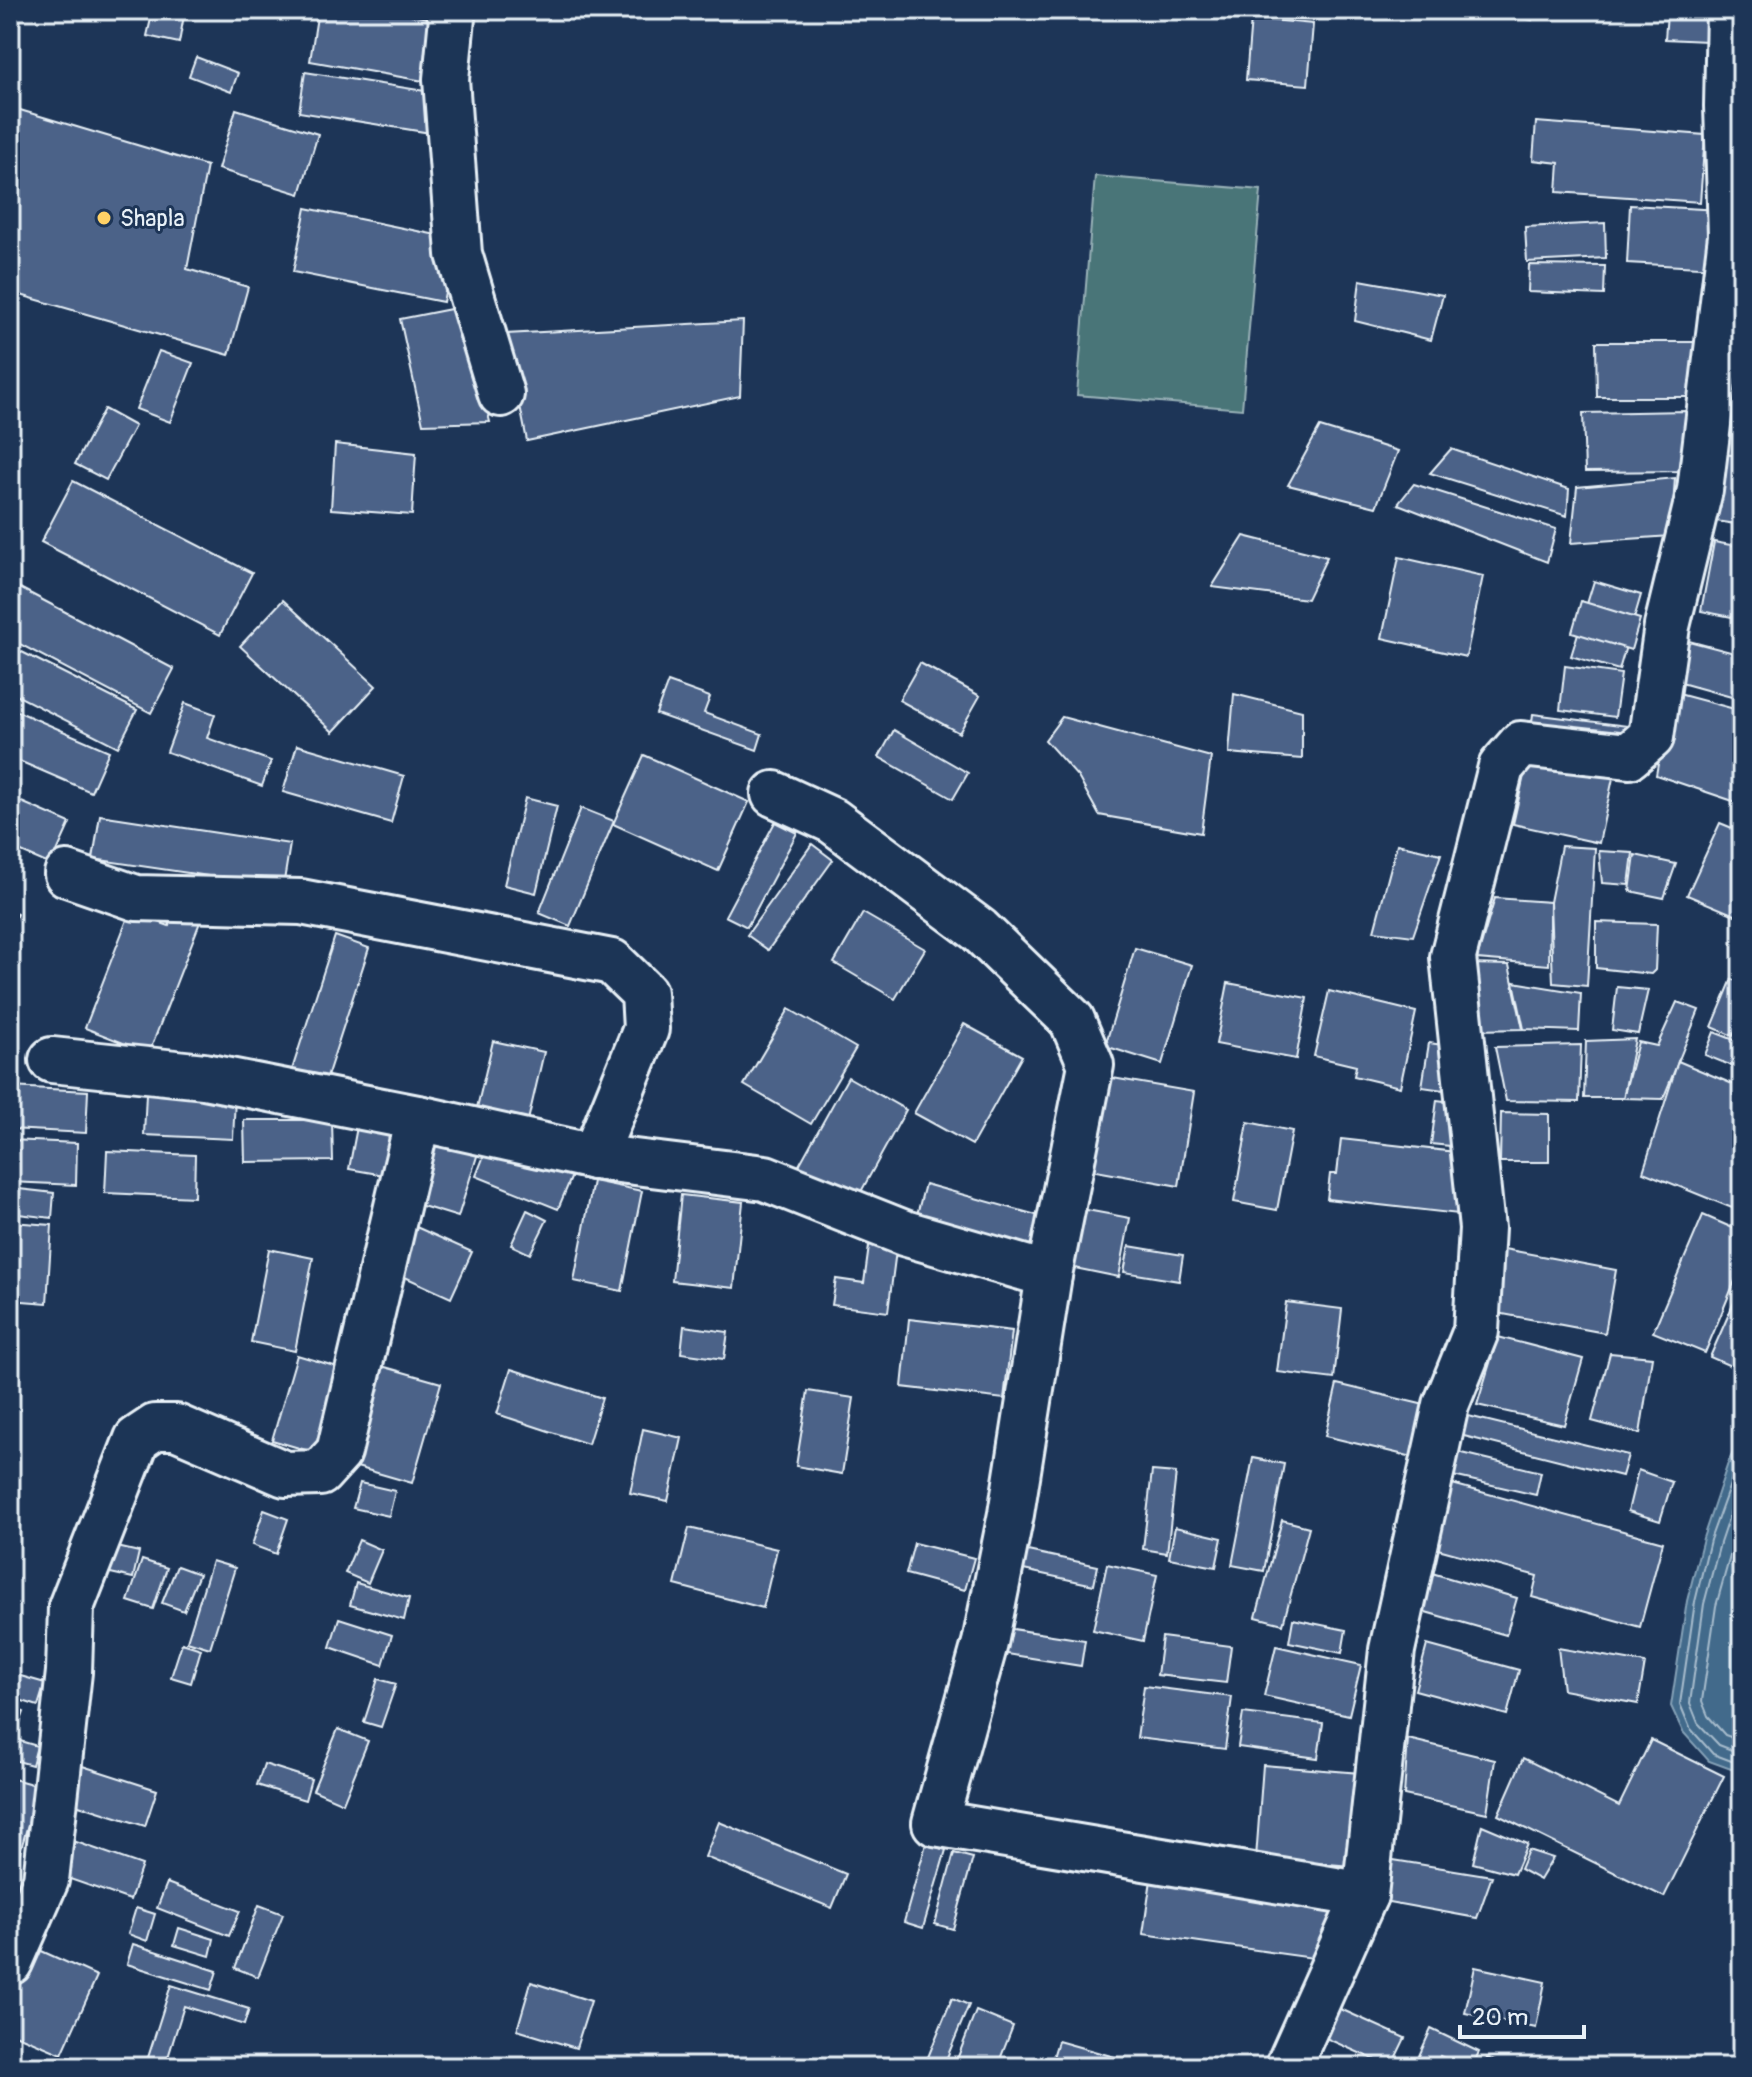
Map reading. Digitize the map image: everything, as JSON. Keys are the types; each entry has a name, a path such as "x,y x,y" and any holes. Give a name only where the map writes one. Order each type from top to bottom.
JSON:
{"street":[{"path":"449,10 452,18 446,79 459,254 501,394"},
{"path":"1288,2067 1365,1895 1392,1650 1446,1405 1476,1331 1482,1228 1453,957 1501,767 1521,744 1629,756 1651,737 1667,626 1700,490 1731,236 1727,106 1729,10"},
{"path":"774,794 833,821 979,930 1072,1020 1091,1065 1049,1275 1011,1514 985,1643 935,1823 1365,1895"},
{"path":"67,874 136,898 301,902 612,962 644,993 646,1029 594,1157"},
{"path":"52,1060 204,1076 594,1157 765,1178 904,1233 1049,1275"},
{"path":"10,1962 46,1880 69,1672 71,1607 137,1439 155,1427 176,1427 285,1474 320,1473 339,1452 418,1118"}],"green space":[{"path":"1095,176 1261,190 1242,409 1077,395"}],"water":[{"path":"1742,1433 1742,1773 1709,1761 1683,1732 1671,1706 1687,1601 1703,1538 1728,1463"}],"building":[{"path":"153,10 185,10 179,43 147,36"},
{"path":"318,10 381,10 446,21 435,83 310,61"},
{"path":"1487,10 1535,10 1532,20"},
{"path":"1667,13 1708,14 1707,41 1665,39"},
{"path":"1251,18 1313,24 1308,85 1246,80"},
{"path":"196,57 238,73 231,92 189,76"},
{"path":"305,72 444,94 437,134 299,112"},
{"name":"Shapla","path":"10,107 207,166 187,269 248,287 229,355 10,292"},
{"path":"236,109 318,134 300,194 218,169"},
{"path":"1536,122 1705,135 1700,202 1557,192 1559,163 1533,160"},
{"path":"1630,205 1720,210 1717,268 1627,263"},
{"path":"306,208 456,239 443,302 293,272"},
{"path":"1605,223 1606,258 1527,262 1525,227"},
{"path":"1529,265 1605,266 1604,295 1528,292"},
{"path":"1360,280 1443,295 1431,340 1355,321"},
{"path":"461,307 490,422 423,424 400,319"},
{"path":"743,321 740,396 527,441 506,334"},
{"path":"1596,342 1704,342 1704,397 1597,397"},
{"path":"10,343 18,344 10,389"},
{"path":"159,351 193,363 170,422 136,409"},
{"path":"104,409 135,426 106,480 75,464"},
{"path":"1687,411 1688,471 1585,472 1583,413"},
{"path":"1320,427 1398,451 1376,507 1288,485"},
{"path":"335,444 416,453 412,515 331,509"},
{"path":"1451,449 1569,489 1567,516 1430,473"},
{"path":"1722,454 1742,456 1742,525 1709,520"},
{"path":"1675,478 1671,536 1571,543 1577,487"},
{"path":"73,481 252,573 220,635 41,542"},
{"path":"1414,484 1556,529 1547,562 1398,504"},
{"path":"1244,536 1327,557 1307,599 1212,587"},
{"path":"1714,542 1742,547 1742,619 1701,611"},
{"path":"1399,557 1483,576 1466,657 1382,638"},
{"path":"1594,581 1641,595 1619,670 1571,656"},
{"path":"16,586 174,669 151,713 10,639 10,597"},
{"path":"283,600 376,686 333,732 240,646"},
{"path":"1581,601 1640,619 1631,650 1572,632"},
{"path":"1685,640 1742,655 1742,673 1735,698 1674,681"},
{"path":"10,646 137,710 118,747 10,692"},
{"path":"920,663 980,696 959,733 899,700"},
{"path":"1565,666 1621,674 1615,717 1560,710"},
{"path":"668,682 710,697 704,713 762,734 757,750 656,714"},
{"path":"1675,693 1742,711 1742,804 1656,775"},
{"path":"1234,694 1302,711 1302,759 1229,753"},
{"path":"185,703 215,714 207,738 271,761 262,786 167,752"},
{"path":"10,708 109,751 91,792 10,757"},
{"path":"1533,714 1636,727 1633,751 1530,737"},
{"path":"1062,717 1211,757 1201,833 1099,815 1078,777 1045,740"},
{"path":"894,730 968,773 953,799 879,757"},
{"path":"297,745 404,776 391,823 283,792"},
{"path":"644,755 749,802 718,871 613,824"},
{"path":"1528,758 1613,778 1599,843 1513,824"},
{"path":"10,797 70,823 51,865 10,847"},
{"path":"525,798 557,806 536,893 504,885"},
{"path":"581,808 614,821 570,926 539,913"},
{"path":"100,815 290,844 283,887 93,859"},
{"path":"775,822 797,833 747,927 725,916"},
{"path":"1720,823 1742,832 1742,918 1687,895"},
{"path":"812,844 833,860 768,950 747,935"},
{"path":"1397,844 1441,854 1413,936 1374,931"},
{"path":"1561,846 1595,848 1587,986 1553,983 1550,902"},
{"path":"1599,851 1633,853 1629,885 1602,883"},
{"path":"1635,855 1676,864 1664,898 1630,891"},
{"path":"1495,898 1550,902 1549,965 1477,959"},
{"path":"10,911 17,914 10,940"},
{"path":"130,912 169,926 174,912 200,922 149,1053 85,1028"},
{"path":"863,913 925,949 895,999 834,963"},
{"path":"1596,922 1657,924 1655,970 1651,974 1596,968"},
{"path":"335,936 369,948 323,1089 289,1079"},
{"path":"1135,948 1192,965 1162,1064 1105,1046"},
{"path":"1471,964 1509,965 1523,1029 1477,1030"},
{"path":"1732,979 1742,983 1742,1016 1733,1036 1712,1027"},
{"path":"1514,982 1581,993 1579,1031 1524,1029"},
{"path":"1228,983 1307,998 1296,1059 1216,1044"},
{"path":"1617,987 1648,990 1638,1034 1612,1030"},
{"path":"1329,991 1416,1012 1400,1087 1354,1076 1356,1066 1314,1056"},
{"path":"1677,1002 1699,1010 1663,1099 1623,1098 1638,1042 1657,1046"},
{"path":"789,1009 856,1048 811,1124 744,1085"},
{"path":"964,1024 1022,1056 972,1145 914,1113"},
{"path":"1714,1032 1742,1043 1742,1070 1705,1055"},
{"path":"1635,1039 1623,1098 1584,1098 1586,1041"},
{"path":"493,1041 544,1052 526,1129 475,1116"},
{"path":"1429,1043 1457,1047 1451,1091 1422,1087"},
{"path":"1581,1045 1579,1102 1506,1101 1495,1047"},
{"path":"1678,1061 1742,1088 1742,1212 1643,1172"},
{"path":"1101,1076 1194,1092 1179,1186 1085,1169"},
{"path":"848,1077 906,1110 857,1199 798,1167"},
{"path":"10,1087 88,1091 86,1133 10,1129"},
{"path":"146,1093 235,1098 233,1139 144,1135"},
{"path":"1437,1100 1467,1104 1460,1147 1431,1144"},
{"path":"360,1111 396,1118 384,1175 349,1169"},
{"path":"1501,1113 1549,1114 1549,1162 1500,1162"},
{"path":"244,1120 332,1120 333,1161 245,1162"},
{"path":"1248,1122 1292,1131 1277,1210 1234,1202"},
{"path":"422,1136 478,1153 458,1217 403,1200"},
{"path":"491,1138 574,1171 558,1209 476,1176"},
{"path":"1341,1139 1473,1154 1467,1215 1327,1199 1330,1174 1337,1174"},
{"path":"10,1140 77,1143 76,1185 10,1182"},
{"path":"107,1151 195,1155 194,1197 105,1193"},
{"path":"593,1181 642,1191 622,1291 574,1281"},
{"path":"925,1184 1047,1218 1036,1260 914,1226"},
{"path":"10,1188 54,1193 52,1218 10,1213"},
{"path":"681,1195 743,1202 734,1288 672,1281"},
{"path":"1076,1208 1130,1218 1119,1277 1065,1266"},
{"path":"527,1210 547,1220 530,1254 511,1245"},
{"path":"1703,1215 1742,1232 1742,1264 1705,1353 1653,1332"},
{"path":"10,1222 52,1225 47,1303 10,1300"},
{"path":"405,1222 472,1252 451,1298 385,1268"},
{"path":"870,1239 897,1243 888,1312 832,1305 836,1279 864,1283"},
{"path":"1129,1246 1183,1255 1179,1281 1124,1272"},
{"path":"269,1249 313,1258 295,1351 251,1342"},
{"path":"1504,1249 1616,1270 1605,1333 1492,1312"},
{"path":"1742,1284 1742,1371 1710,1357"},
{"path":"1286,1302 1342,1309 1334,1379 1277,1372"},
{"path":"909,1319 1012,1331 1004,1399 902,1387"},
{"path":"684,1326 728,1332 724,1359 681,1353"},
{"path":"1498,1337 1583,1359 1564,1425 1477,1405"},
{"path":"1610,1353 1652,1357 1640,1434 1592,1421"},
{"path":"297,1355 341,1368 316,1453 272,1440"},
{"path":"371,1363 441,1383 412,1483 343,1463"},
{"path":"511,1369 602,1398 588,1444 497,1414"},
{"path":"1337,1384 1429,1406 1417,1458 1325,1436"},
{"path":"808,1391 854,1398 842,1474 796,1466"},
{"path":"1456,1413 1628,1455 1622,1476 1452,1433"},
{"path":"643,1429 682,1438 668,1501 630,1493"},
{"path":"1458,1452 1541,1472 1536,1495 1453,1476"},
{"path":"1253,1458 1284,1464 1264,1571 1232,1565"},
{"path":"1638,1470 1672,1482 1660,1521 1628,1511"},
{"path":"1152,1471 1176,1473 1167,1553 1143,1549"},
{"path":"1445,1482 1663,1542 1640,1627 1532,1597 1537,1576 1427,1546"},
{"path":"360,1483 395,1491 389,1516 353,1508"},
{"path":"264,1510 288,1519 276,1554 252,1545"},
{"path":"1282,1520 1309,1527 1283,1624 1256,1617"},
{"path":"1175,1527 1222,1538 1216,1567 1169,1558"},
{"path":"689,1528 777,1549 763,1608 675,1585"},
{"path":"359,1540 382,1550 368,1583 345,1573"},
{"path":"914,1543 974,1558 965,1590 906,1574"},
{"path":"104,1544 139,1552 133,1578 97,1570"},
{"path":"1009,1547 1098,1566 1094,1585 1005,1566"},
{"path":"142,1560 167,1568 153,1609 128,1601"},
{"path":"212,1561 235,1568 210,1648 187,1641"},
{"path":"1107,1564 1157,1575 1143,1641 1093,1630"},
{"path":"177,1566 199,1574 184,1611 162,1603"},
{"path":"1425,1571 1517,1598 1506,1635 1415,1609"},
{"path":"356,1583 409,1598 404,1620 350,1605"},
{"path":"339,1618 392,1635 383,1665 330,1647"},
{"path":"1293,1619 1346,1630 1342,1653 1289,1642"},
{"path":"993,1626 1085,1640 1081,1666 989,1651"},
{"path":"1162,1637 1231,1646 1226,1683 1157,1675"},
{"path":"182,1643 201,1649 191,1683 171,1677"},
{"path":"1427,1645 1519,1670 1507,1715 1415,1690"},
{"path":"1276,1646 1361,1665 1349,1715 1264,1696"},
{"path":"1558,1648 1645,1663 1638,1704 1563,1690"},
{"path":"10,1673 45,1683 38,1706 10,1697"},
{"path":"378,1679 396,1684 381,1727 364,1722"},
{"path":"1144,1686 1232,1697 1225,1749 1137,1738"},
{"path":"10,1707 24,1712 18,1729 10,1726"},
{"path":"1243,1713 1323,1723 1318,1758 1238,1747"},
{"path":"338,1729 368,1741 343,1803 313,1790"},
{"path":"10,1738 37,1746 32,1765 10,1759"},
{"path":"1408,1739 1495,1760 1487,1813 1404,1795"},
{"path":"1651,1740 1724,1776 1664,1897 1498,1815 1523,1758 1619,1806"},
{"path":"67,1761 157,1790 145,1826 63,1800"},
{"path":"264,1764 311,1779 305,1800 257,1785"},
{"path":"1263,1765 1360,1773 1352,1866 1256,1858"},
{"path":"10,1778 39,1786 18,1859 10,1856"},
{"path":"719,1822 846,1874 832,1908 705,1857"},
{"path":"1482,1825 1527,1844 1514,1874 1473,1863"},
{"path":"59,1836 142,1865 130,1900 47,1871"},
{"path":"926,1844 946,1850 923,1928 904,1922"},
{"path":"1528,1850 1553,1858 1540,1880 1520,1869"},
{"path":"954,1853 973,1858 953,1929 935,1924"},
{"path":"1381,1858 1492,1876 1477,1918 1372,1899"},
{"path":"1152,1873 1337,1899 1313,1958 1143,1934"},
{"path":"167,1883 240,1911 229,1936 157,1908"},
{"path":"259,1905 283,1914 258,1977 235,1968"},
{"path":"136,1908 155,1914 147,1941 128,1934"},
{"path":"179,1928 214,1939 210,1956 174,1945"},
{"path":"26,1944 97,1976 62,2054 10,2032 10,1979"},
{"path":"133,1944 217,1971 211,1990 127,1964"},
{"path":"1475,1967 1545,1982 1536,2028 1465,2013"},
{"path":"531,1982 591,2001 576,2048 517,2030"},
{"path":"171,1985 249,2009 244,2025 184,2006 165,2067 145,2067"},
{"path":"952,1998 969,2005 943,2067 924,2067"},
{"path":"1325,2002 1405,2038 1391,2067 1312,2032"},
{"path":"976,2011 1013,2026 997,2067 954,2067"},
{"path":"1431,2029 1479,2052 1472,2067 1440,2056 1434,2067 1414,2067"},
{"path":"1058,2041 1150,2067 1050,2067"},
{"path":"1487,2058 1505,2066 1505,2067 1484,2067"}],"place":[{"name":"Shapla","path":"104,218"}]}
